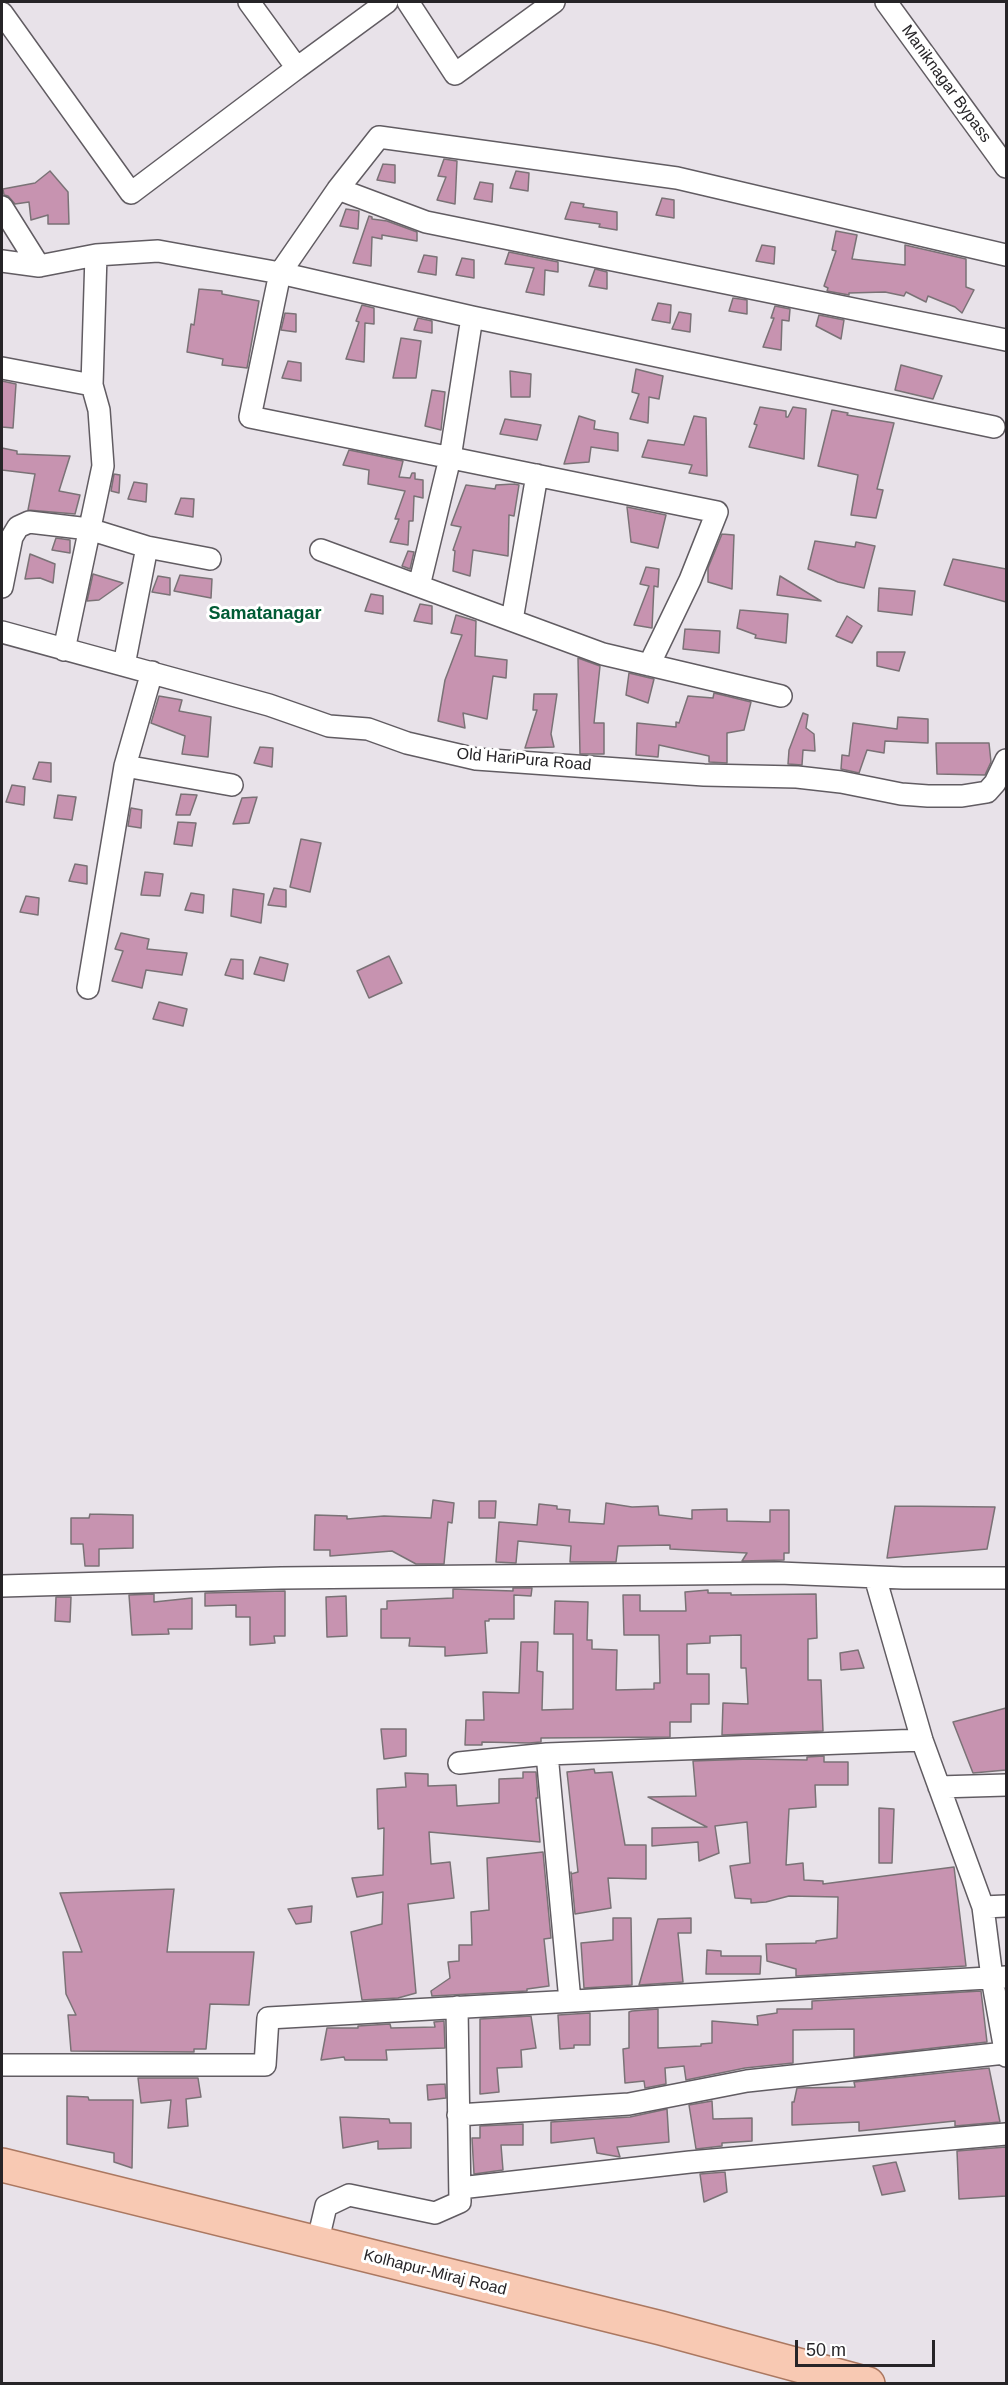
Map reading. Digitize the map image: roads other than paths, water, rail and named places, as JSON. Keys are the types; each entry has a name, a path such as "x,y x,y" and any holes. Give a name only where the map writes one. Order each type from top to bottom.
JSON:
{"main road":[{"name":"Kolhapur-Miraj Road","path":"2,2165 661,2328 868,2384"}],"street":[{"path":"249,2 297,68"},
{"path":"2,13 131,193 387,2"},
{"path":"408,2 455,74 554,2"},
{"name":"Maniknagar Bypass","path":"886,2 1006,167"},
{"path":"649,665 690,580 717,512 250,417 280,273 338,189 379,137 677,178 1006,255"},
{"path":"338,189 426,222 1006,340"},
{"path":"2,207 39,266"},
{"path":"2,261 39,266 96,255 158,251 280,273 472,317 994,428"},
{"path":"64,650 103,466 99,410 92,385 96,255"},
{"path":"419,586 450,458 472,317"},
{"path":"2,368 92,385"},
{"path":"512,620 537,476"},
{"path":"2,587 12,537 18,527 28,522 89,529 147,547 210,560"},
{"path":"124,665 147,547"},
{"path":"321,550 603,654 781,696"},
{"name":"Old HariPura Road","path":"2,632 269,705 329,726 368,729 417,746 476,759 704,775 797,777 841,782 901,794 928,796 962,796 987,792 1006,760"},
{"path":"88,988 125,766 152,672"},
{"path":"125,766 232,785"},
{"path":"2,1586 281,1578 744,1573 1006,1578"},
{"path":"459,2115 629,2104 747,2081 1006,2054 999,1977 983,1907 922,1740 875,1577"},
{"path":"459,1763 547,1754 922,1740"},
{"path":"547,1754 570,2001"},
{"path":"939,1787 1006,1785"},
{"path":"983,1907 1006,1906"},
{"path":"2,2065 265,2065 268,2018 999,1977"},
{"path":"317,2244 326,2206 349,2195 435,2213 460,2202 457,2007"},
{"path":"460,2188 690,2162 1006,2133"}],"district":[{"name":"Samatanagar","path":"265,614"}]}
